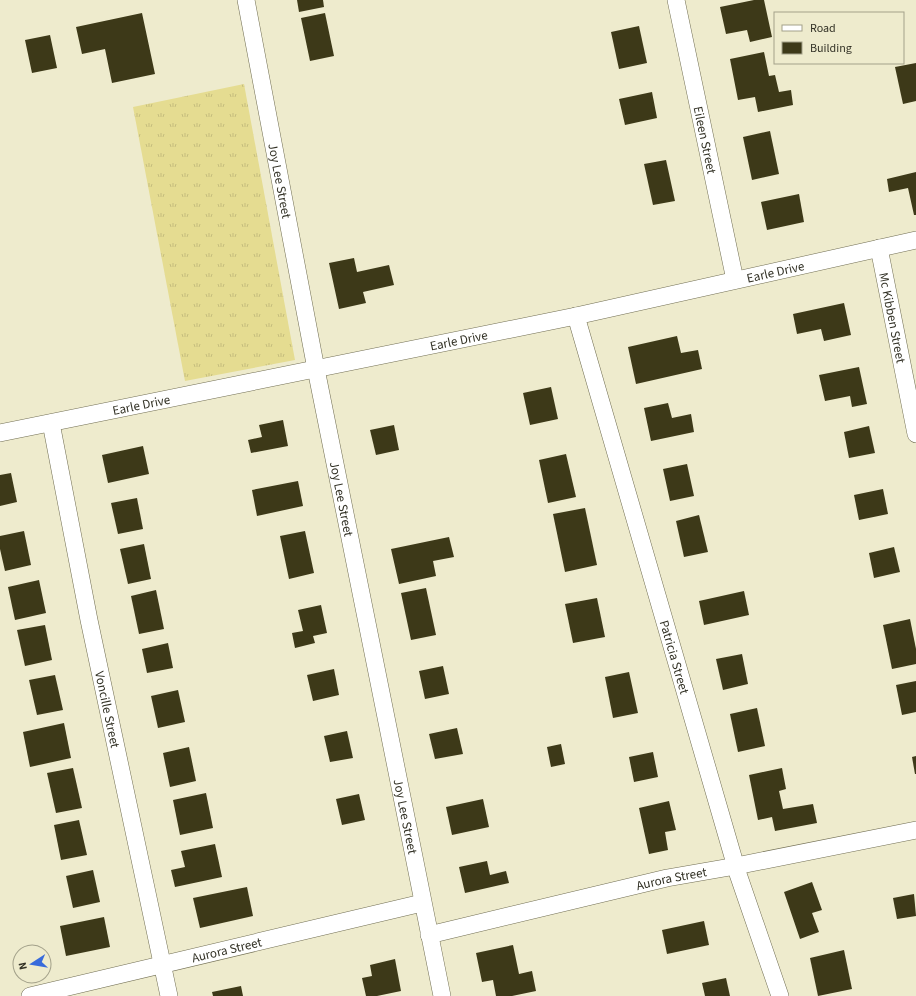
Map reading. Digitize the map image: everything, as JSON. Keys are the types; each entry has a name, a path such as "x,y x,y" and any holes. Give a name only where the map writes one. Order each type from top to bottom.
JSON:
{"street":[{"name":"Joy Lee Street","path":"246,0 316,369 422,903 442,996"},
{"name":"Eileen Street","path":"676,0 735,280"},
{"name":"Earle Drive","path":"0,432 51,423 576,316 916,240"},
{"name":"Mc Kibben Street","path":"878,248 916,434"},
{"name":"Patricia Street","path":"576,316 736,866 780,996"},
{"name":"Voncille Street","path":"51,423 89,620 169,996"},
{"name":"Aurora Street","path":"429,935 667,878 736,866 916,830"},
{"name":"Aurora Street","path":"30,996 422,903"}],"green space":[{"path":"244,84 295,360 185,381 133,107"}],"building":[{"path":"297,0 323,0 324,7 299,12"},
{"path":"754,0 764,0 772,37 750,42 747,30 726,34 720,7"},
{"path":"142,13 155,74 112,83 105,49 82,54 76,27"},
{"path":"325,13 334,56 310,61 301,18"},
{"path":"639,26 647,63 619,69 611,32"},
{"path":"50,35 57,68 32,73 25,40"},
{"path":"764,52 769,76 775,75 779,92 791,90 793,105 758,112 755,97 738,100 730,59"},
{"path":"916,63 916,101 903,104 895,67"},
{"path":"652,92 657,118 625,125 619,99"},
{"path":"770,131 779,174 752,180 743,137"},
{"path":"666,160 675,201 653,205 644,164"},
{"path":"916,172 916,215 914,215 908,188 889,192 887,179"},
{"path":"799,194 804,222 767,230 761,202"},
{"path":"354,258 357,272 389,265 394,285 363,292 366,303 339,309 329,263"},
{"path":"844,303 851,335 824,341 821,329 797,334 793,314"},
{"path":"677,336 681,353 698,350 702,369 636,384 628,347"},
{"path":"859,367 867,404 852,407 850,396 825,401 819,375"},
{"path":"551,387 558,419 530,425 523,393"},
{"path":"668,403 672,418 691,414 694,432 651,441 644,408"},
{"path":"283,420 288,446 251,453 248,440 262,437 259,425"},
{"path":"394,425 399,450 376,455 370,430"},
{"path":"869,426 875,453 849,458 844,432"},
{"path":"143,446 149,474 108,483 102,455"},
{"path":"566,454 576,497 548,503 539,460"},
{"path":"687,464 694,496 670,501 663,469"},
{"path":"11,473 17,502 0,506 0,475"},
{"path":"298,481 303,506 257,516 252,490"},
{"path":"883,489 888,514 859,520 854,495"},
{"path":"137,498 143,529 118,534 111,503"},
{"path":"585,508 597,565 565,572 553,514"},
{"path":"699,515 708,552 684,557 676,521"},
{"path":"24,531 31,565 5,571 0,549 0,536"},
{"path":"305,531 314,573 289,579 280,536"},
{"path":"449,537 454,557 433,561 436,576 399,584 391,549"},
{"path":"144,544 151,579 128,584 120,549"},
{"path":"894,547 900,572 874,578 869,553"},
{"path":"39,580 46,613 15,620 8,587"},
{"path":"426,588 436,635 411,640 401,593"},
{"path":"156,590 164,629 139,634 131,596"},
{"path":"744,591 749,615 704,625 699,601"},
{"path":"597,598 605,637 573,643 565,604"},
{"path":"321,605 327,633 313,636 315,643 295,648 292,633 303,631 298,610"},
{"path":"910,619 916,649 916,664 892,669 883,625"},
{"path":"45,625 52,660 25,666 17,630"},
{"path":"168,643 173,668 147,673 142,649"},
{"path":"742,654 748,684 723,690 716,659"},
{"path":"443,666 449,694 425,699 419,671"},
{"path":"334,669 339,695 313,701 307,675"},
{"path":"629,672 638,713 613,718 605,677"},
{"path":"55,675 63,710 37,715 29,680"},
{"path":"916,681 916,712 902,715 896,685"},
{"path":"178,690 185,722 158,728 151,696"},
{"path":"757,708 765,746 738,752 730,714"},
{"path":"64,723 71,758 30,767 23,732"},
{"path":"457,728 463,754 435,759 429,734"},
{"path":"347,731 353,758 330,762 324,736"},
{"path":"561,744 565,764 551,767 547,747"},
{"path":"189,747 196,781 170,787 163,753"},
{"path":"653,752 658,777 634,782 629,757"},
{"path":"916,756 916,774 915,774 912,757"},
{"path":"73,768 82,808 56,813 47,773"},
{"path":"782,768 786,789 779,791 783,809 813,804 817,823 775,831 772,817 758,820 749,775"},
{"path":"206,793 213,828 180,835 173,800"},
{"path":"359,794 365,820 342,825 336,799"},
{"path":"483,799 489,827 452,835 446,807"},
{"path":"669,801 676,830 665,832 668,850 649,854 639,808"},
{"path":"79,820 87,855 61,860 54,825"},
{"path":"215,844 222,877 175,887 171,870 185,867 181,851"},
{"path":"487,861 490,875 506,871 509,883 465,893 459,867"},
{"path":"93,870 100,902 73,908 66,876"},
{"path":"812,882 822,910 812,913 819,932 800,939 784,892"},
{"path":"247,887 253,916 200,928 193,898"},
{"path":"914,894 916,916 897,919 893,898"},
{"path":"104,917 110,947 66,956 60,926"},
{"path":"704,921 709,945 667,954 662,930"},
{"path":"513,945 519,974 532,971 536,991 512,996 496,996 493,980 482,982 476,953"},
{"path":"844,950 852,989 818,996 810,958"},
{"path":"395,959 401,991 377,996 366,996 362,978 372,976 370,965"},
{"path":"726,978 730,996 705,996 702,983"},
{"path":"241,986 243,996 213,996 212,992"}]}
